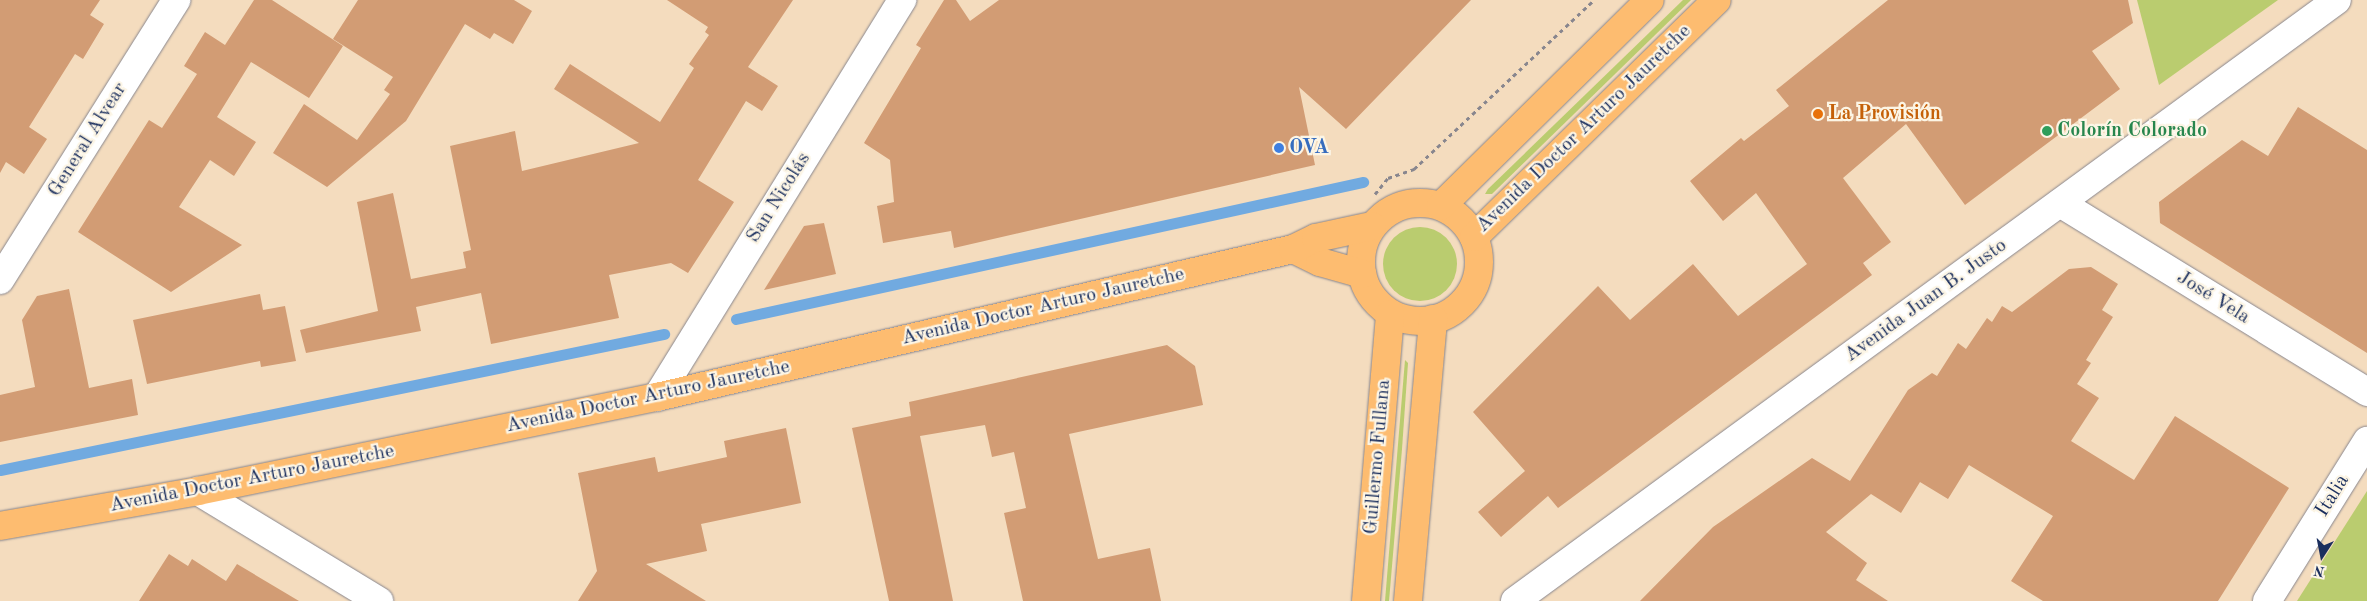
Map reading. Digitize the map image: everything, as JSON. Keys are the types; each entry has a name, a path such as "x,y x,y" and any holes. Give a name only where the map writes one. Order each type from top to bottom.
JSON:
{"main road":[{"path":"1441,206 1650,0"},
{"name":"Avenida Doctor Arturo Jauretche","path":"1474,237 1717,0"},
{"name":"Avenida Doctor Arturo Jauretche","path":"1422,203 1441,206 1460,218 1474,237 1479,257 1477,278 1468,297 1452,312 1433,319 1411,321 1390,314 1375,301 1364,284 1360,264 1363,244 1372,226 1386,213 1403,205 1422,203"},
{"name":"Avenida Doctor Arturo Jauretche","path":"0,526 198,491 657,397 1293,249 1316,238 1372,226"},
{"path":"1293,249 1320,262 1362,274"},
{"name":"Guillermo Fullana","path":"1366,601 1390,314"},
{"path":"1408,601 1433,319"}],"street":[{"name":"General Alvear","path":"0,280 176,0"},
{"name":"San Nicolás","path":"657,397 902,0"},
{"name":"Avenida Juan B. Justo","path":"1527,598 2337,0"},
{"name":"José Vela","path":"2060,203 2367,392"},
{"name":"Italia","path":"2267,601 2367,441"},
{"path":"198,491 379,601"}],"path":[{"path":"1372,226 1373,200 1377,189 1388,178 1414,169 1594,0"}],"green space":[{"path":"1683,0 1691,0 1492,194 1485,194 1488,189"},
{"path":"2137,0 2278,0 2159,85"},
{"path":"1420,227 1434,230 1446,238 1454,250 1457,264 1454,278 1446,290 1434,298 1420,301 1406,298 1394,290 1386,278 1383,264 1386,250 1394,238 1406,230"},
{"path":"1405,360 1408,363 1402,449 1389,601 1385,601"},
{"path":"2367,491 2367,601 2297,601"}],"building":[{"path":"0,0 100,0 90,15 104,24 83,59 75,54 29,127 47,139 24,174 6,162 0,173"},
{"path":"254,0 272,0 343,46 309,98 251,62 217,117 256,142 234,176 210,160 179,207 242,245 171,292 78,232 149,120 162,128 197,74 184,66 205,32 225,45"},
{"path":"358,0 514,0 532,11 513,44 494,33 490,39 465,24 406,121 327,187 273,153 304,104 357,140 390,94 384,90 393,77 333,39"},
{"path":"667,0 793,0 748,67 778,86 762,111 746,101 698,180 734,202 688,273 671,263 609,275 619,318 491,344 481,293 416,307 421,331 306,353 300,330 378,311 357,202 393,193 411,279 466,268 463,252 471,250 450,146 515,131 522,171 639,143 554,89 570,64 660,122 694,68 689,64 709,35 705,32 708,27"},
{"path":"944,0 956,0 970,21 999,0 1471,0 1346,129 1299,87 1315,165 954,248 951,231 883,243 877,206 894,202 890,160 864,143 921,48 916,45"},
{"path":"1888,0 2128,0 2133,23 2092,51 2120,89 1965,205 1906,124 1843,178 1891,242 1863,263 1872,275 1558,508 1548,496 1501,537 1478,512 1525,471 1473,412 1598,286 1630,320 1693,264 1738,316 1807,264 1756,193 1723,221 1690,181 1741,138 1744,141 1789,106 1776,90"},
{"path":"2298,107 2367,150 2367,353 2160,223 2159,202 2242,140 2268,156"},
{"path":"824,223 836,274 764,290 804,226"},
{"path":"2091,267 2118,284 2102,310 2113,317 2086,360 2091,363 2077,384 2099,398 2071,441 2134,480 2175,416 2289,488 2218,601 2043,601 2011,581 2053,516 1969,465 1948,499 1920,482 1901,513 1871,494 1826,532 1867,563 1856,580 1888,601 1640,601 1713,527 1812,458 1850,481 1908,390 1932,373 1937,376 1958,343 1966,349 1987,318 1992,322 2002,306 2012,312 2069,269"},
{"path":"69,289 89,388 132,379 138,415 0,442 0,395 35,387 22,320 37,296"},
{"path":"260,294 263,310 285,306 296,361 261,367 260,361 147,384 133,320"},
{"path":"1167,345 1195,366 1203,405 1069,434 1098,559 1150,548 1161,601 1023,601 1004,513 1026,508 1014,452 992,457 985,425 920,436 953,601 889,601 852,428 911,416 909,402"},
{"path":"786,428 801,503 701,524 707,551 646,564 706,601 578,601 597,571 578,473 655,457 658,472 727,457 724,441"},
{"path":"169,554 188,566 192,559 226,581 237,564 299,601 139,601"}],"waterway":[{"path":"736,319 1363,182"},
{"path":"0,470 664,334"}],"place":[{"name":"La Provisión","path":"1818,114"},
{"name":"Colorín Colorado","path":"2047,131"},
{"name":"OVA","path":"1279,148"}]}
